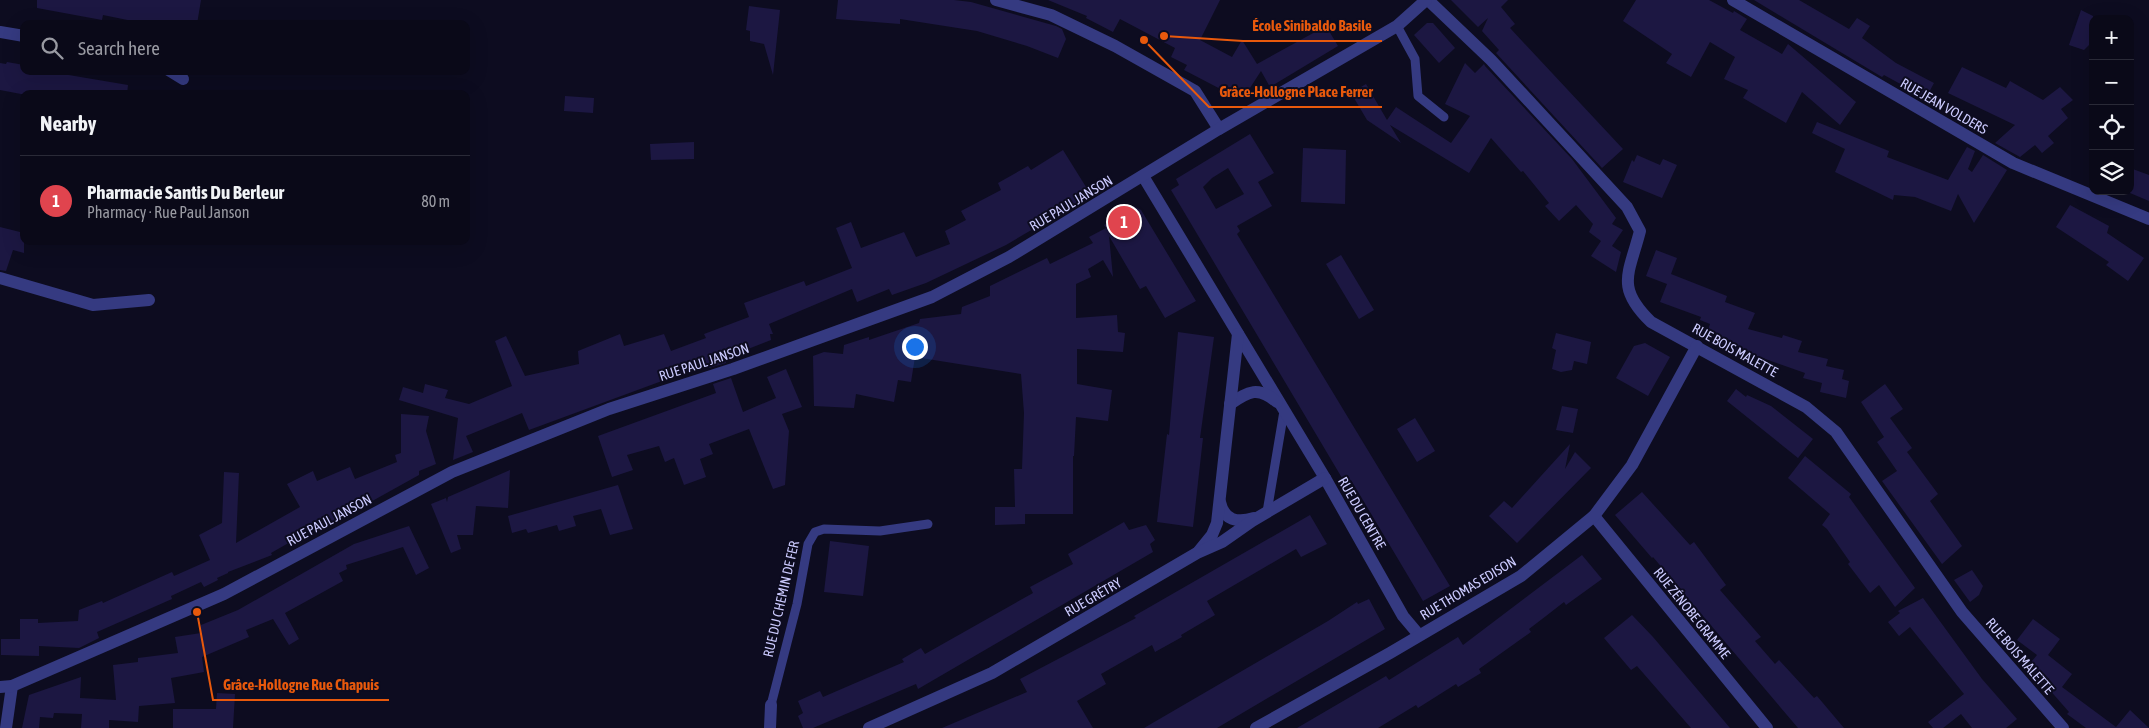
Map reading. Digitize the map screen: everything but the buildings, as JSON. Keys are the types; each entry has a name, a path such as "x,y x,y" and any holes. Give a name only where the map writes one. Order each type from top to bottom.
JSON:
{"street":[{"path":"996,0 1051,15 1115,46 1195,91 1219,129"},
{"name":"RUE PAUL JANSON","path":"6,687 224,594 452,472 609,409 734,369 932,297 1009,257 1219,129 1397,26 1427,0"},
{"name":"RUE BOIS MALETTE","path":"1427,0 1491,60 1627,207 1640,230 1626,285 1634,306 1651,322 1806,407 1836,432 1962,612 2063,728"},
{"name":"RUE JEAN VOLDERS","path":"1733,0 2013,163 2149,219"},
{"path":"0,32 20,35"},
{"path":"176,75 183,79"},
{"name":"RUE DU CENTRE","path":"1144,176 1325,478 1403,616 1418,635"},
{"path":"0,278 93,305 149,300"},
{"path":"1197,553 1214,530 1220,497 1238,334"},
{"name":"RUE THOMAS EDISON","path":"1256,728 1521,576 1594,516 1632,465 1697,346"},
{"name":"RUE DU CENTRE","path":"1230,404 1247,392 1260,392 1268,394 1282,408"},
{"name":"RUE GRÉTRY","path":"869,728 992,673 1197,553 1222,542 1265,513 1325,478"},
{"path":"1220,497 1222,509 1229,518 1240,521 1265,513"},
{"name":"RUE ZÉNOBE GRAMME","path":"1594,516 1767,728"},
{"path":"6,687 6,728"},
{"name":"RUE DU CHEMIN DE FER","path":"770,728 771,705"}],"lane":[{"path":"1397,26 1415,59 1418,96 1444,117"},
{"path":"1265,513 1282,408"},
{"name":"RUE DU CHEMIN DE FER","path":"771,705 797,604 810,538 815,532 824,530 880,531 928,524"}],"place":[{"name":"École Sinibaldo Basile","path":"1164,36"},
{"name":"Grâce-Hollogne Place Ferrer","path":"1144,40"},
{"name":"Pharmacie Santis Du Berleur","path":"1124,222"},
{"name":"Grâce-Hollogne Rue Chapuis","path":"197,612"}]}
